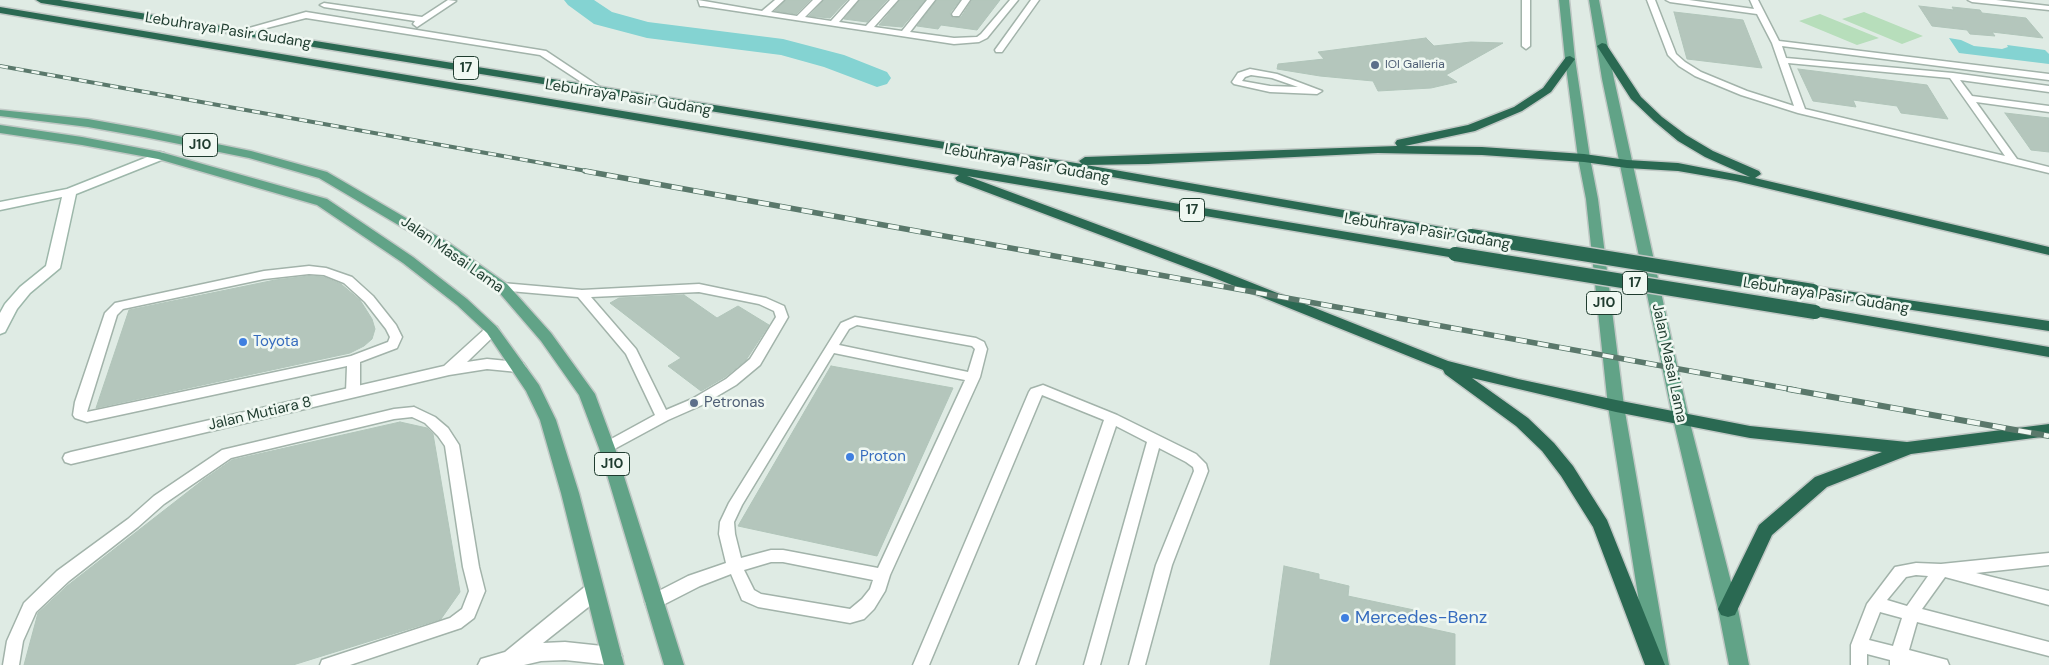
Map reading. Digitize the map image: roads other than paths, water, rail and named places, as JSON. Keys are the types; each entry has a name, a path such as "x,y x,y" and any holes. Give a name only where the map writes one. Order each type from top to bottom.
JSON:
{"highway":[{"name":"Lebuhraya Pasir Gudang","path":"41,0 1038,160 1471,236 2049,326"},
{"name":"Lebuhraya Pasir Gudang","path":"2,11 2049,352"},
{"path":"1602,46 1637,99 1682,138 1709,154 1741,169 1803,192"},
{"path":"1378,149 1471,128 1518,108 1548,90 1570,59"},
{"path":"1038,160 1148,160 1378,149 1482,151 1584,158 1627,164 1678,167 1803,192 2049,251"},
{"path":"930,166 1212,272 1444,365 1616,406 1750,432 1907,448 2049,430"},
{"path":"1444,365 1522,422 1548,447 1567,471 1601,525 1655,665"},
{"path":"1728,609 1765,530 1821,482 1907,448"}],"main road":[{"path":"1564,0 1584,158"},
{"name":"Jalan Masai Lama","path":"1594,0 1602,46 1681,419 1728,609 1739,665"},
{"name":"Jalan Masai Lama","path":"0,113 88,123 144,133 251,155 323,175 444,246 502,287 546,337 587,394 607,448 674,665"},
{"name":"Jalan Masai Lama","path":"0,130 82,141 160,156 322,202 408,260 462,302 492,330 533,389 548,420 570,493 613,661"},
{"name":"J10","path":"1584,158 1592,199 1616,406 1659,665"}],"street":[{"path":"0,206 70,192 160,156"},
{"path":"0,329 5,308 53,268 70,192"},
{"path":"449,370 492,330"},
{"name":"Jalan Mutiara 8","path":"71,458 449,370 487,364 518,367"},
{"path":"510,659 594,590"},
{"path":"488,665 510,659 539,658 565,651 613,661"}],"lane":[{"path":"239,32 306,15 334,0"},
{"path":"702,0 704,4 732,9 954,41 984,36 1014,0"},
{"path":"732,9 742,0"},
{"path":"764,14 780,0"},
{"path":"799,19 818,0"},
{"path":"833,24 854,0"},
{"path":"868,29 894,0"},
{"path":"904,34 931,0"},
{"path":"956,14 966,0"},
{"path":"999,50 1035,0"},
{"path":"1526,0 1526,46"},
{"path":"1651,0 1672,55 1698,74 1744,93 1801,111 2049,170"},
{"path":"1670,0 1760,12"},
{"path":"1754,0 1776,43 1801,111"},
{"path":"1972,0 2048,10"},
{"path":"2038,0 2048,10"},
{"path":"406,31 452,1"},
{"path":"324,6 423,20"},
{"path":"306,15 543,53 598,89"},
{"path":"1776,43 2049,77"},
{"path":"1782,60 1953,76 2049,89"},
{"path":"1260,73 1317,91 1250,87 1237,82 1237,78 1241,74 1260,73"},
{"path":"1953,76 2013,161"},
{"path":"1969,98 2049,109"},
{"path":"297,270 326,272 348,280 369,299 392,328 396,337 395,341 388,348 354,360 87,417 80,415 82,402 113,310 126,304 264,275 297,270"},
{"path":"502,287 582,294 699,288 762,301 780,309 782,317 756,362 722,387 697,402 663,417 607,448"},
{"path":"582,294 631,352 663,417"},
{"path":"854,321 976,342 980,345 981,349 974,377 882,575 877,591 864,610 858,614 842,616 752,598 746,591 735,566 727,534 728,522 736,503 831,348 845,326 854,321"},
{"path":"831,348 974,377"},
{"path":"353,392 354,360"},
{"path":"921,665 1036,392 1043,390 1112,418 1191,458 1199,464 1201,471 1164,565 1137,665"},
{"path":"11,665 15,641 30,608 63,576 133,523 159,500 227,454 394,414 414,412 430,420 443,432 452,445 471,567 477,591 468,613 455,623 328,665"},
{"path":"1027,665 1112,418"},
{"path":"1092,665 1154,440"},
{"path":"653,602 694,581 735,566 771,556 783,556 882,575"},
{"path":"1859,665 1859,645 1875,604 1900,571 1916,569 1941,570 2049,559"},
{"path":"1941,570 2049,598"},
{"path":"1898,659 1911,613 1941,570"},
{"path":"1875,604 2049,648"},
{"path":"1859,645 1898,659 1936,664"}],"water":[{"path":"1949,38 1961,40 1974,46 2002,49 2008,47 2007,45 2045,50 2049,54 2049,64 1959,53"}],"waterway":[{"path":"577,0 603,18 647,30 783,47 834,61 877,78"}],"railway":[{"path":"0,66 592,172"},
{"path":"585,171 1795,390"},
{"path":"1788,389 2049,436"}],"place":[{"name":"IOI Galleria","path":"1375,65"},
{"name":"Toyota","path":"243,342"},
{"name":"Petronas","path":"694,403"},
{"name":"Proton","path":"850,457"},
{"name":"Mercedes-Benz","path":"1345,618"}]}
